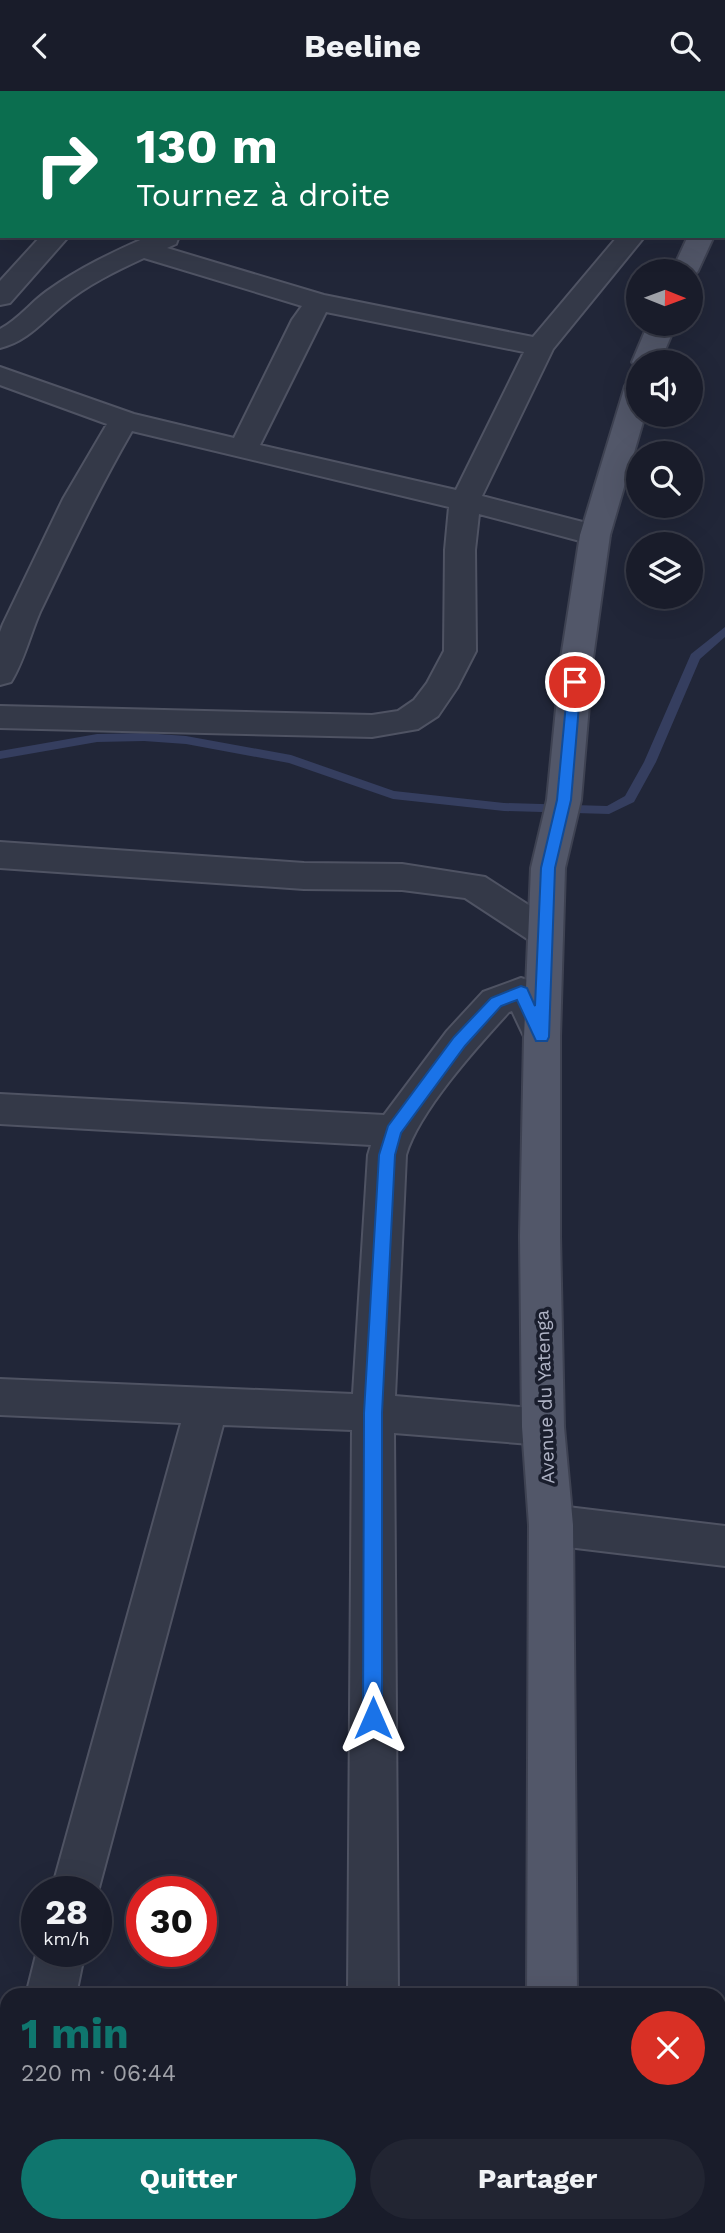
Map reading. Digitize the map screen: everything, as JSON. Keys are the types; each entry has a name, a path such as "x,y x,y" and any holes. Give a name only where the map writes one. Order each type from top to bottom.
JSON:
{"main road":[{"path":"690,259 700,238"},
{"name":"Avenue du Yatenga","path":"552,1988 551,1525 543,1427 540,1236 542,1037 548,868 564,800 577,658 595,535 627,427"}],"street":[{"path":"0,297 54,238"},
{"path":"0,340 23,328 54,298 102,267 165,238"},
{"path":"0,717 373,726 406,720 426,708 441,688 460,652 460,550 465,501 540,347 630,238"},
{"path":"143,249 319,302 540,347"},
{"path":"244,448 306,320 319,302"},
{"path":"0,375 124,420 465,501 595,535"},
{"path":"0,674 19,624 78,499 124,420"},
{"path":"0,855 304,876 402,877 473,886 545,933"},
{"path":"373,1988 373,1413 387,1155 394,1131 460,1041 496,1002 521,992 542,1037"},
{"path":"0,1109 394,1131"},
{"path":"0,1397 373,1413 543,1427"},
{"path":"79,1876 207,1406"},
{"path":"551,1525 725,1546"},
{"path":"53,1988 57,1967"}],"waterway":[{"path":"0,755 97,738 186,740 291,759 393,795 504,807 609,810 630,799 650,762 695,657 725,631"}],"route":[{"path":"373,1718 373,1413 387,1155 394,1131 460,1041 496,1002 521,992 542,1037 548,868 564,800 575,682"}]}
